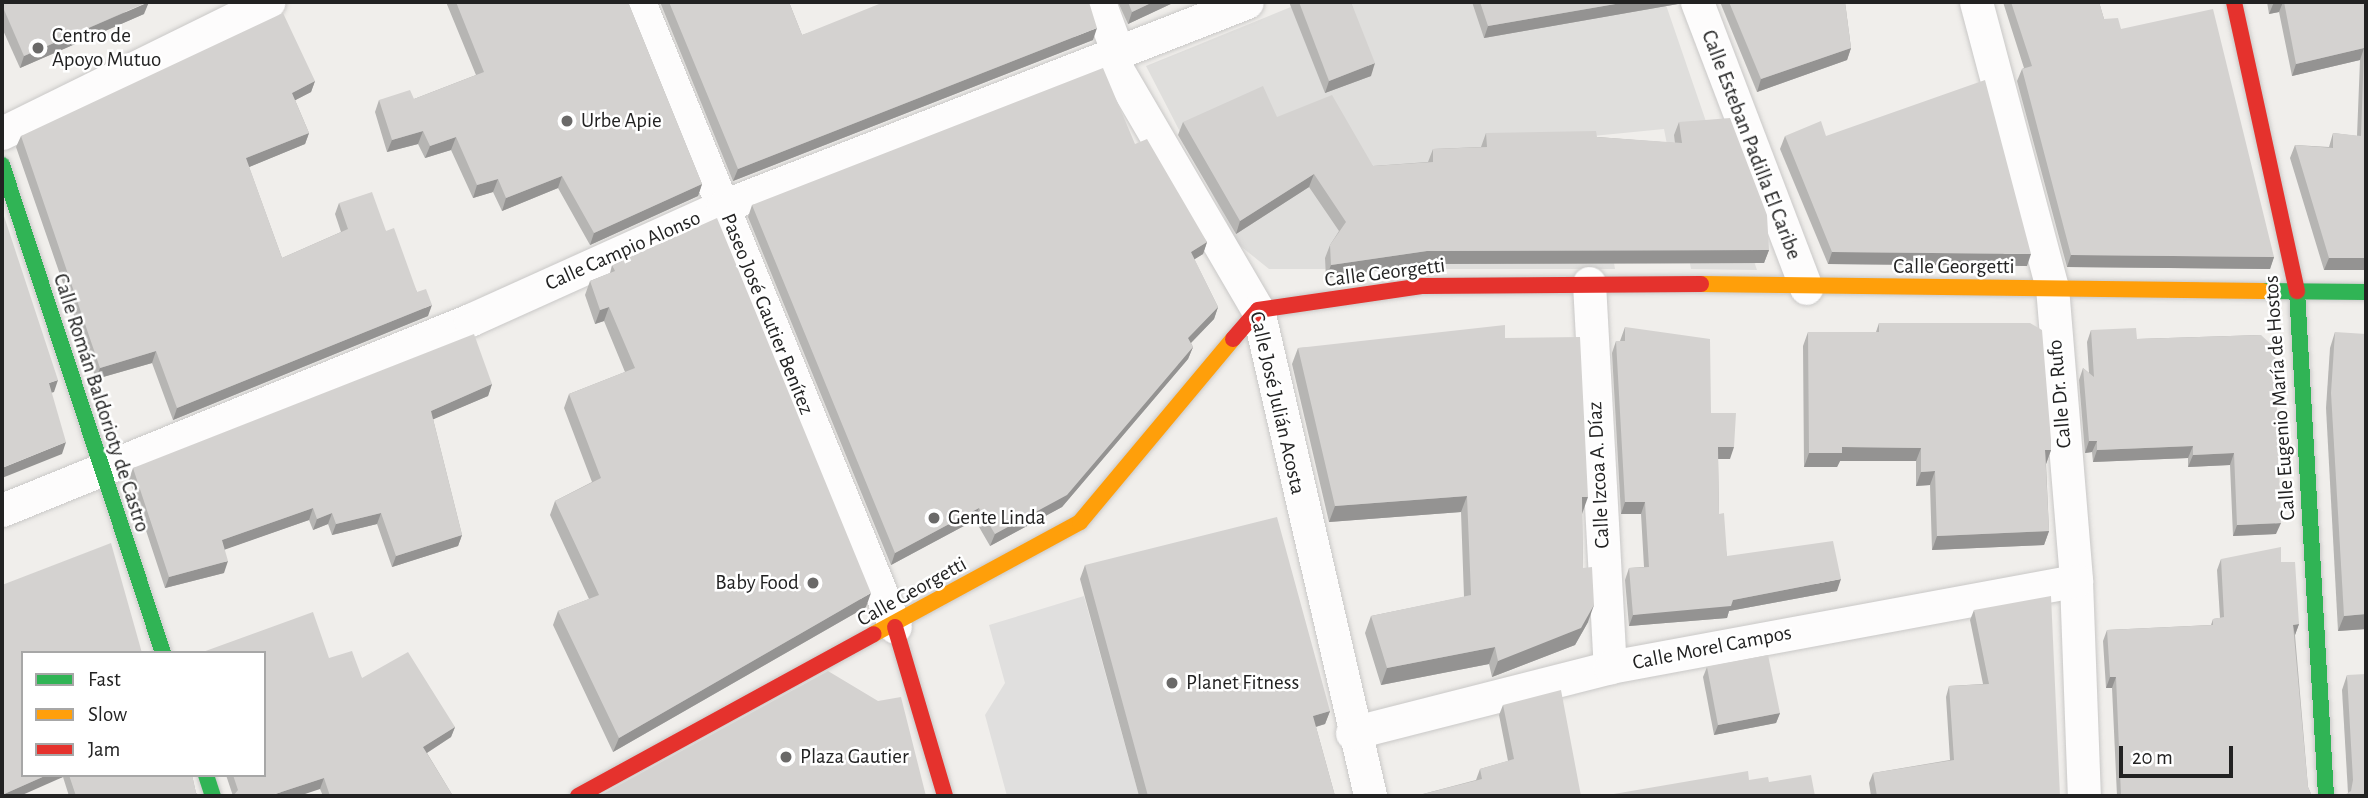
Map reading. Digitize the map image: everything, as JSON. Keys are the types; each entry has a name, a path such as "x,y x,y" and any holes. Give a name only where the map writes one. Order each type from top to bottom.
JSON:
{"main road":[{"name":"Calle Eugenio María de Hostos","path":"2234,2 2297,292 2326,796"},
{"name":"Calle Román Baldorioty de Castro","path":"2,165 100,472 162,651"},
{"name":"Calle Georgetti","path":"578,796 895,627 1080,522 1258,310 1423,286 1589,283 1806,288 2052,287 2366,292"},
{"path":"895,627 945,796"},
{"path":"207,777 213,796"}],"street":[{"path":"2,133 268,2"},
{"name":"Paseo José Gautier Benítez","path":"639,2 895,627"},
{"name":"Calle José Julián Acosta","path":"1098,2 1118,53 1114,64 1258,310 1352,733 1370,796"},
{"name":"Calle Campio Alonso","path":"2,510 470,320 723,205 1247,2"},
{"name":"Calle Esteban Padilla El Caribe","path":"1697,2 1806,288"},
{"name":"Calle Dr. Rufo","path":"1976,2 2052,287 2076,581 2084,796"},
{"name":"Calle Izcoa A. Díaz","path":"1589,283 1610,667"},
{"name":"Calle Morel Campos","path":"1352,733 1610,667 2076,581"}],"shaded area":[{"path":"1303,2 1665,2 1757,270 1691,269 1664,129 1593,136 1615,269 1269,269 1238,244 1146,66"},
{"path":"1084,596 1139,796 1007,796 985,715 1005,683 989,625"}],"building":[{"name":"Centro de Apoyo Mutuo","path":"2,2 148,2 24,56"},
{"path":"456,2 628,2 702,184 594,233 562,176 506,198 498,179 477,185 456,137 430,146 423,131 392,140 379,100 410,90 414,99 484,72"},
{"path":"669,2 789,2 802,35 884,2 1089,2 1097,28 738,169"},
{"path":"1128,2 1153,2 1132,12"},
{"path":"1299,2 1351,2 1375,63 1329,81"},
{"path":"1480,2 1627,2 1488,26"},
{"path":"1729,2 1845,2 1851,48 1761,79"},
{"path":"2011,2 2099,2 2104,19 2118,18 2121,29 2213,9 2274,257 2071,255 2022,69 2032,66"},
{"path":"2284,2 2366,2 2366,258 2329,258 2295,145 2333,148 2333,133 2361,136 2364,48 2296,64"},
{"path":"283,13 315,81 292,93 309,133 246,158 282,258 348,229 339,203 372,192 386,231 394,228 417,292 426,289 432,305 177,408 156,351 100,368 21,136"},
{"path":"1103,68 1135,144 1147,139 1207,242 1191,252 1218,307 1188,338 1193,347 1067,495 995,534 979,508 895,553 752,205"},
{"path":"1985,80 2031,254 1832,252 1785,136 1821,121 1826,136"},
{"path":"1263,86 1277,117 1332,95 1373,166 1433,162 1433,149 1487,147 1486,133 1596,131 1597,137 1682,143 1679,122 1730,118 1767,215 1769,250 1427,251 1331,265 1330,245 1346,222 1314,174 1240,221 1183,122"},
{"path":"2,210 58,380 49,383 66,442 2,468"},
{"path":"717,218 871,593 619,738 558,611 599,595 555,501 601,478 569,394 635,368 609,307 600,310 590,281 615,271 612,265"},
{"path":"1879,323 2030,323 2042,330 2051,440 2051,450 2045,450 2049,531 1937,536 1935,471 1921,472 1921,448 1842,447 1842,453 1809,453 1808,332 1879,332"},
{"path":"1505,325 1505,338 1580,337 1588,497 1582,497 1583,568 1592,567 1594,605 1581,628 1498,661 1495,647 1387,668 1371,616 1471,595 1467,496 1335,506 1298,348"},
{"path":"1625,327 1710,339 1711,413 1736,413 1734,447 1718,447 1719,514 1724,513 1727,556 1833,541 1841,579 1733,600 1731,606 1633,615 1629,568 1649,567 1645,502 1625,502 1616,341 1625,341"},
{"path":"2136,328 2137,339 2261,335 2275,348 2281,523 2237,525 2234,453 2193,455 2193,446 2097,450 2097,441 2089,441 2083,368 2094,377 2091,330"},
{"path":"2335,332 2366,334 2366,614 2344,616 2331,393"},
{"path":"474,334 492,384 431,411 462,535 396,556 381,513 336,524 332,513 317,519 313,508 222,540 228,561 169,577 133,468"},
{"path":"1277,517 1330,711 1313,716 1335,796 1148,796 1085,565"},
{"path":"111,543 141,651 21,651 21,777 42,777 2,795 2,585"},
{"path":"2281,547 2281,562 2295,562 2299,624 2293,625 2308,787 2312,796 2121,796 2116,677 2110,677 2107,630 2213,625 2213,619 2224,617 2221,559"},
{"path":"2051,596 2060,796 1877,796 1873,773 1954,760 1949,686 1989,684 1974,610"},
{"path":"313,612 329,658 352,651 362,678 408,652 455,727 423,747 453,796 330,796 324,778 269,796 233,796 238,790 234,777 266,777 266,651 206,651"},
{"path":"1768,655 1780,713 1718,725 1707,667"},
{"name":"Plaza Gautier","path":"828,671 878,701 901,697 926,796 599,796"},
{"path":"2366,674 2366,796 2343,796 2351,791 2353,780 2347,675"},
{"path":"1561,690 1581,796 1424,796 1423,794 1482,779 1480,769 1514,759 1503,705"},
{"path":"1748,771 1749,780 1768,777 1769,782 1811,775 1815,796 1602,796"},
{"path":"70,777 192,777 196,793 200,796 76,796"}],"traffic: fast":[{"path":"2,165 162,651"},
{"path":"2263,291 2366,292"},
{"path":"2297,291 2326,796"},
{"path":"207,777 213,796"}],"traffic: slow":[{"path":"1701,284 2263,291"},
{"path":"874,634 1080,522 1233,339"}],"traffic: jam":[{"path":"2234,2 2297,291"},
{"path":"1233,339 1258,310 1423,286 1701,284"},
{"path":"895,627 945,796"},
{"path":"578,796 874,634"}],"place":[{"name":"Centro de Apoyo Mutuo","path":"38,48"},
{"name":"Urbe Apie","path":"567,121"},
{"name":"Gente Linda","path":"934,518"},
{"name":"Baby Food","path":"813,583"},
{"name":"Planet Fitness","path":"1172,683"},
{"name":"Plaza Gautier","path":"786,757"}]}
